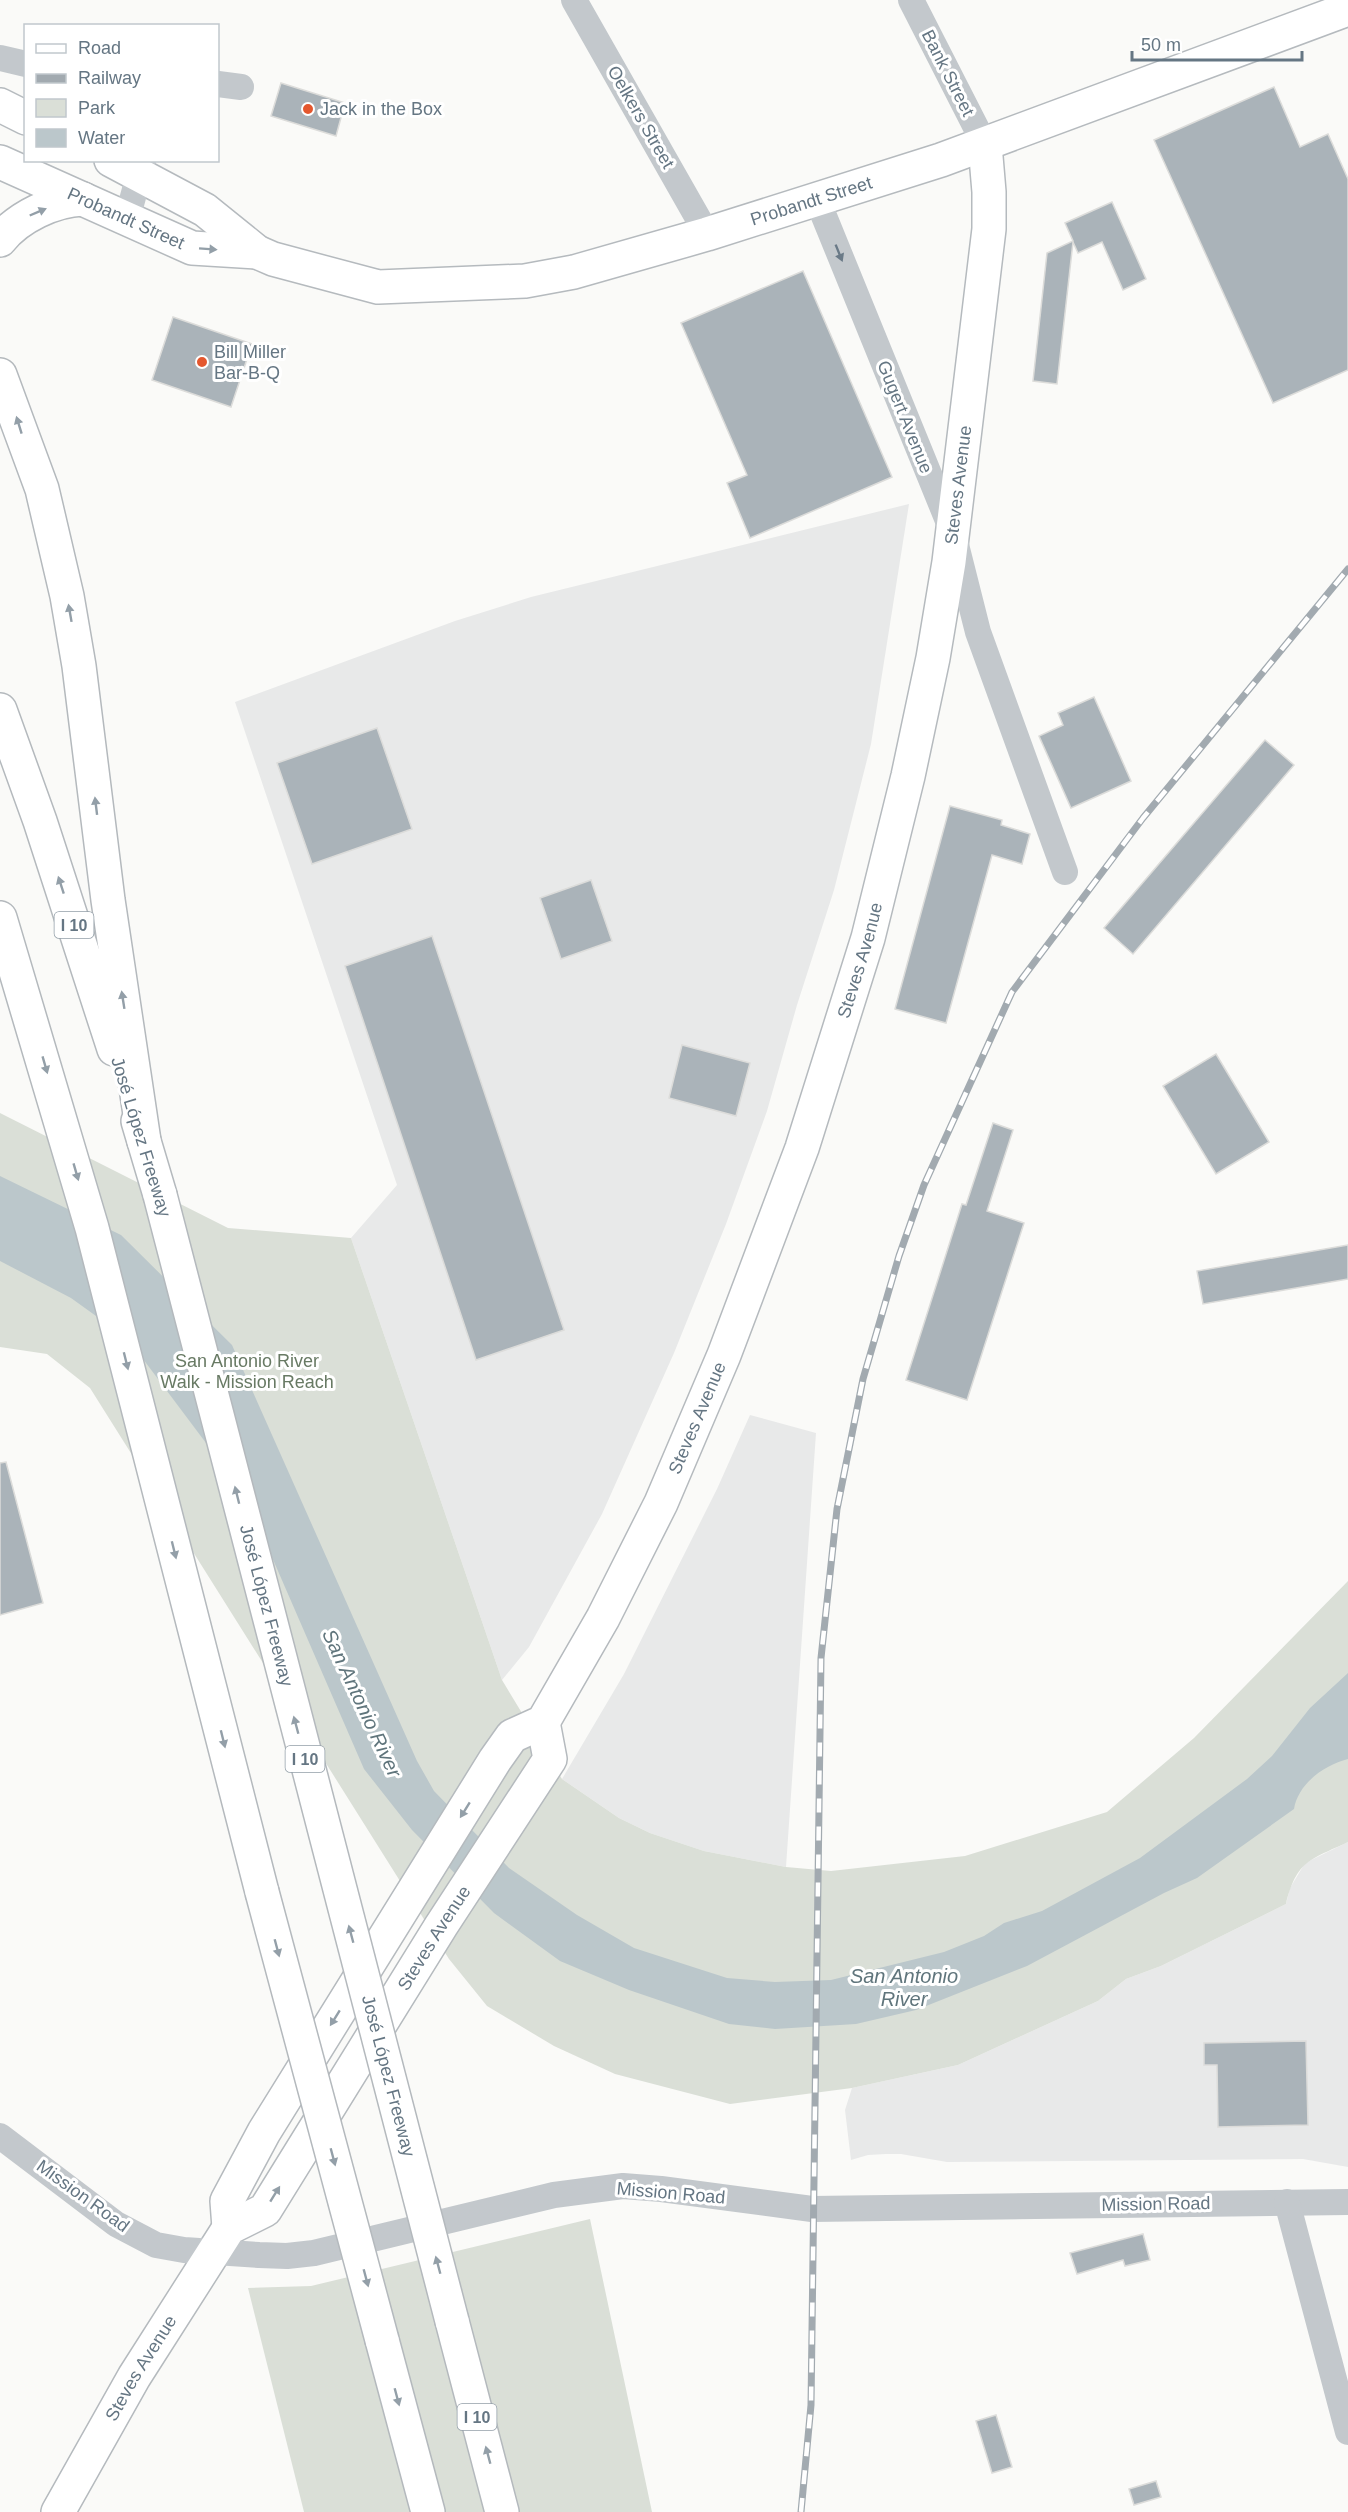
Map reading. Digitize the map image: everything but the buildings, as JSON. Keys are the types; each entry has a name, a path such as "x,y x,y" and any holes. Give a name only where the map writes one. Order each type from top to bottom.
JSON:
{"main road":[{"name":"Probandt Street","path":"131,165 205,210 257,252 273,259 378,287 433,287 525,281 634,257 985,145 1348,9"},
{"path":"0,105 24,117"},
{"name":"Steves Avenue","path":"58,2512 134,2377 222,2240 265,2210 441,1926 550,1759 543,1722 603,1618 661,1503 723,1355 802,1148 868,938 908,776 933,658 953,533 989,229 985,145"},
{"name":"Probandt Street","path":"0,162 192,248 257,252"},
{"path":"0,240 24,218 68,200 83,199"},
{"path":"0,375 42,489 67,596 79,666 108,900 144,1140"},
{"name":"José López Freeway","path":"0,710 40,821 144,1140 160,1196 502,2512"},
{"path":"0,918 92,1228 259,1880 428,2512"},
{"path":"0,970 30,1014"},
{"path":"222,2240 227,2201 264,2132 495,1760 512,1736 543,1722"}],"street":[{"name":"Oelkers Street","path":"574,0 707,234"},
{"name":"Bank Street","path":"911,0 985,145"},
{"path":"0,58 24,64"},
{"path":"127,219 131,165"},
{"name":"Gugert Avenue","path":"817,199 953,533 978,632 1065,872"},
{"name":"Mission Road","path":"0,2136 116,2224 156,2245 222,2240 287,2256 314,2253 554,2195 623,2186 812,2209 1348,2202"},
{"path":"1287,2202 1348,2432"}],"shaded area":[{"path":"909,504 871,744 834,890 797,1005 767,1111 726,1224 674,1353 602,1514 529,1647 502,1680 351,1238 397,1185 235,702 455,621 531,597"},
{"path":"750,1415 816,1433 786,1867 704,1851 650,1833 619,1818 562,1779 624,1674 717,1489"},
{"path":"1348,1842 1348,2167 1303,2159 947,2162 901,2154 886,2154 868,2155 851,2160 845,2110 852,2088 958,2065 1098,2001 1126,1979 1161,1966 1286,1904 1290,1888 1305,1863"}],"green space":[{"name":"San Antonio River Walk - Mission Reach","path":"0,1113 228,1228 351,1238 502,1680 562,1779 619,1818 650,1833 704,1851 786,1867 831,1871 965,1856 1107,1812 1194,1738 1348,1581 1348,1842 1315,1858 1300,1870 1290,1889 1286,1904 1161,1966 1126,1979 1098,2001 958,2065 852,2088 730,2104 615,2074 554,2046 487,2006 449,1959 90,1388 47,1354 0,1347"},
{"path":"590,2219 652,2512 304,2512 248,2288 311,2286"}],"water":[{"name":"San Antonio River","path":"0,1176 121,1235 232,1345 417,1761 434,1791 509,1868 577,1915 634,1948 727,1978 775,1982 831,1980 944,1952 984,1936 1004,1923 1042,1911 1140,1858 1247,1779 1272,1756 1310,1708 1348,1673 1348,1759 1321,1771 1301,1791 1294,1809 1197,1878 1164,1893 1027,1966 916,2010 856,2024 775,2029 729,2024 629,1990 560,1961 494,1913 412,1830 364,1769 245,1495 128,1339 71,1298 0,1261"}],"railway":[{"path":"801,2512 811,2405 821,1658 837,1509 863,1379 899,1256 924,1185 1012,992 1143,818 1348,569"}],"place":[{"name":"Jack in the Box","path":"308,109"},
{"name":"Bill Miller Bar-B-Q","path":"202,362"}]}
